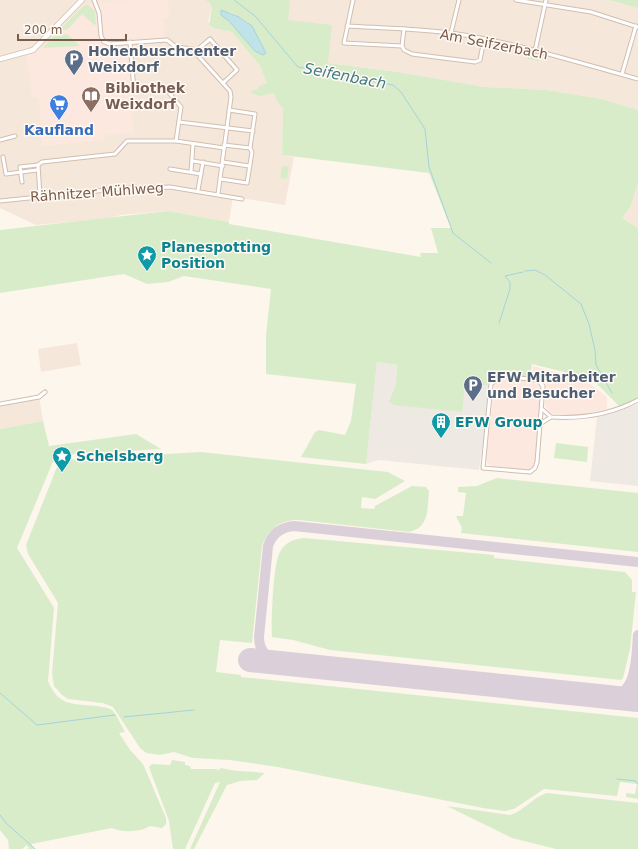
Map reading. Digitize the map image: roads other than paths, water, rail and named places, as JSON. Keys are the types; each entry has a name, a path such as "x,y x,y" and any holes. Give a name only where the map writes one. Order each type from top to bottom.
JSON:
{"main road":[{"path":"0,59 33,50 82,0"}],"street":[{"path":"94,0 99,13 102,40 107,43 167,40 176,47 192,49 230,91 223,164 218,194"},
{"path":"353,0 344,43 402,46"},
{"path":"452,34 459,0"},
{"path":"516,0 591,12 637,27 622,74"},
{"path":"535,51 546,0"},
{"name":"Am Seifzerbach","path":"347,26 404,29 452,34 535,51 638,79"},
{"path":"404,29 402,46 404,50 412,54 475,62 480,60 484,40"},
{"path":"195,52 210,39 237,70 223,83"},
{"path":"130,42 134,90 165,88 181,107 176,141"},
{"path":"220,179 247,182 252,152 250,148 255,114 229,110"},
{"path":"179,122 253,131"},
{"path":"0,140 15,136"},
{"path":"22,182 20,167 38,165 42,162 116,154 128,141 176,141 193,144 250,148"},
{"path":"192,172 193,161 191,159 193,144"},
{"path":"4,157 6,174 37,170"},
{"path":"193,161 249,166"},
{"path":"198,190 203,162"},
{"path":"38,165 37,170 40,196"},
{"path":"170,169 201,174"},
{"name":"Rähnitzer Mühlweg","path":"0,201 126,188 170,187 198,190 242,199"},
{"path":"502,376 538,380 542,383 544,389 540,424 537,462 530,472 483,468 491,384 496,378 502,376"},
{"path":"0,404 39,397 45,392"},
{"path":"540,424 551,417 571,418 592,416 620,408 638,400"},
{"path":"542,409 551,417"}],"water":[{"path":"221,10 239,17 252,26 266,53 263,55 255,51 229,21 221,15"}],"waterway":[{"name":"Seifenbach","path":"234,0 255,16 298,67 393,85 401,92 425,129 429,167 453,233 491,263"},
{"name":"Seifenbach","path":"525,271 535,270 545,275 581,304 589,324 595,350 596,365 612,393"},
{"path":"499,323 510,289 510,282 505,276 523,272"},
{"path":"0,693 37,725 115,715"},
{"path":"124,717 194,710"},
{"path":"617,779 636,781 638,784"},
{"path":"0,815 6,823 35,849"}],"place":[{"name":"Hohenbuschcenter Weixdorf","path":"74,76"},
{"name":"Bibliothek Weixdorf","path":"91,113"},
{"name":"Kaufland","path":"59,121"},
{"name":"Planespotting Position","path":"147,272"},
{"name":"EFW Mitarbeiter und Besucher","path":"473,402"},
{"name":"EFW Group","path":"441,439"},
{"name":"Schelsberg","path":"62,473"}]}
